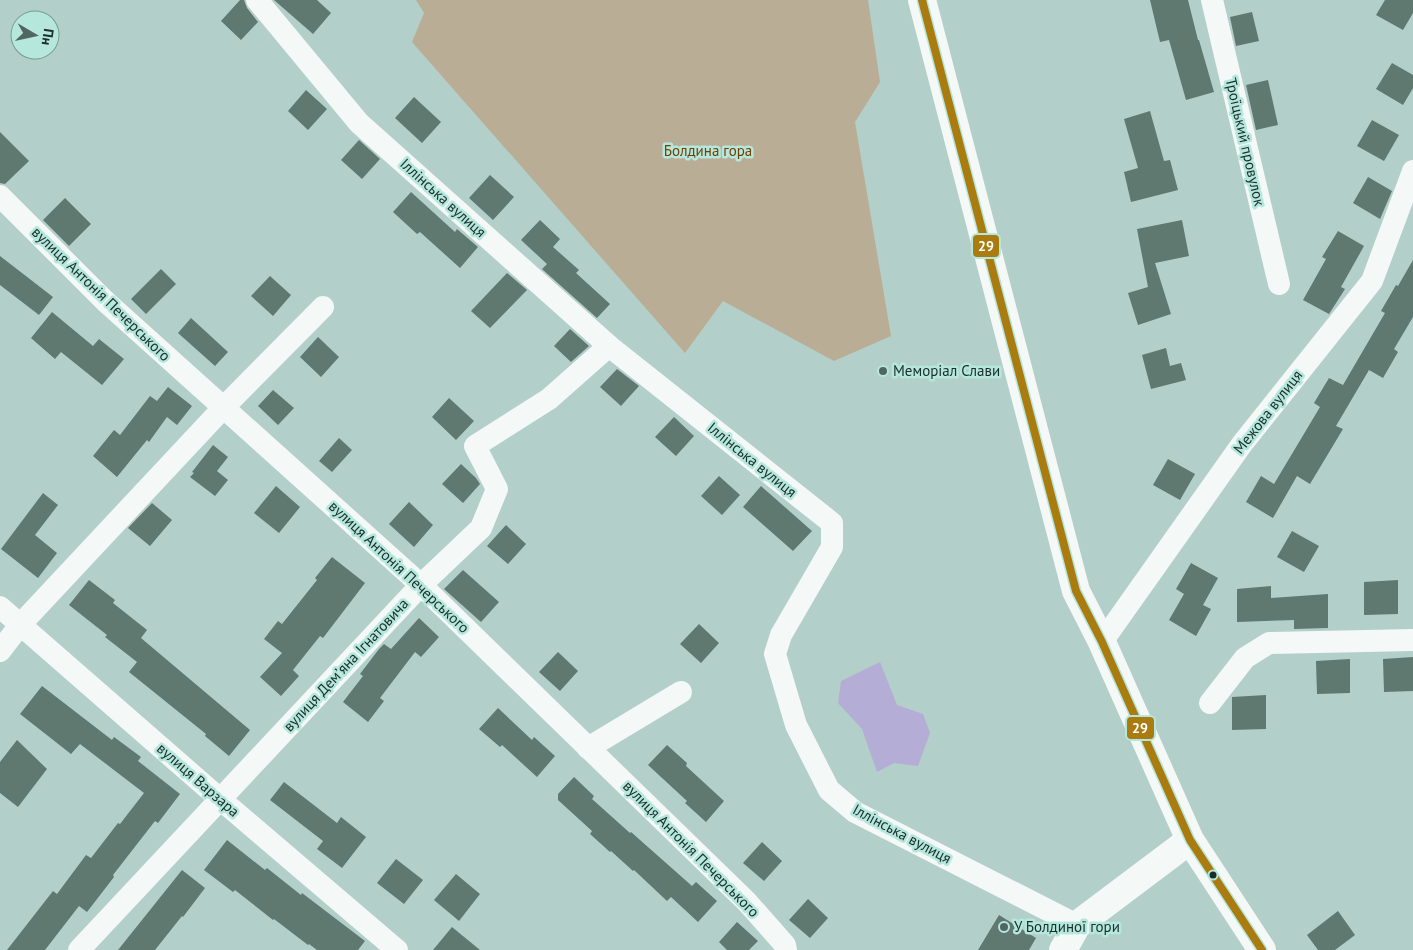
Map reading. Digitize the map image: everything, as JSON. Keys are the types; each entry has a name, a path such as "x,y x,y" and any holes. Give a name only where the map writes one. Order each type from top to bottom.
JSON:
{"main road":[{"path":"922,0 1076,591 1102,642 1190,840 1262,950"},
{"path":"1063,950 1077,925 1190,840"}],"street":[{"name":"Іллінська вулиця","path":"257,0 359,123 609,346 832,523 832,546 780,635 775,654 796,725 829,790 855,812 1077,925"},
{"name":"Троїцький провулок","path":"1212,0 1279,284"},
{"name":"Межова вулиця","path":"1102,642 1242,444 1372,281 1413,171"},
{"name":"вулиця Антонія Печерського","path":"0,196 105,301 421,585 747,902 785,945 786,950"},
{"path":"0,651 20,625 223,408 323,307"},
{"name":"вулиця Демʼяна Ігнатовича","path":"79,950 421,585 481,528 497,489 475,446 549,399 609,346"},
{"name":"вулиця Варзара","path":"0,608 397,950"},
{"path":"1210,703 1245,658 1269,643 1413,640"},
{"path":"588,748 681,692"}],"green space":[{"name":"Болдина гора","path":"416,0 868,0 880,82 855,122 891,336 834,361 723,301 685,353 412,42 424,13"}],"shaded area":[{"path":"880,662 897,705 923,714 930,733 918,766 894,763 877,772 862,729 838,703 841,681"}],"building":[{"path":"240,0 244,0 247,8 258,22 241,40 221,21"},
{"path":"274,0 317,0 331,13 313,34"},
{"path":"1150,0 1188,0 1214,92 1186,100 1169,40 1160,42"},
{"path":"1385,0 1413,0 1413,13 1403,30 1376,15"},
{"path":"1252,12 1259,41 1236,46 1230,17"},
{"path":"1392,63 1413,75 1413,88 1403,105 1376,89"},
{"path":"1268,80 1278,125 1256,130 1246,85"},
{"path":"306,90 327,109 308,130 288,111"},
{"path":"414,97 441,122 422,143 395,118"},
{"path":"1150,111 1164,161 1170,160 1178,190 1131,202 1124,172 1138,168 1124,119"},
{"path":"1372,120 1399,135 1384,161 1357,146"},
{"path":"0,132 29,161 5,184 0,183"},
{"path":"359,140 380,159 362,179 341,160"},
{"path":"490,175 514,197 493,220 469,198"},
{"path":"1368,177 1392,191 1380,219 1353,203"},
{"path":"411,192 455,232 457,229 478,247 460,268 420,232 417,234 393,212"},
{"path":"65,198 91,224 69,246 43,220"},
{"path":"540,220 560,239 553,247 579,270 576,273 610,304 597,318 542,269 547,264 521,240"},
{"path":"1182,220 1189,256 1155,263 1171,314 1138,325 1128,293 1148,287 1137,229"},
{"path":"1338,231 1364,246 1341,287 1345,289 1329,314 1303,300 1326,259 1322,257"},
{"path":"0,256 53,297 39,315 0,285"},
{"path":"1413,260 1413,317 1394,349 1398,352 1383,378 1369,370 1336,426 1343,429 1310,484 1297,476 1273,518 1246,502 1261,476 1274,484 1320,407 1314,403 1329,378 1343,385 1385,313 1381,311"},
{"path":"161,269 176,284 146,314 131,299"},
{"path":"507,273 527,290 490,328 471,311"},
{"path":"270,276 291,295 273,316 251,296"},
{"path":"52,312 93,346 99,339 124,359 102,385 61,352 55,359 31,338"},
{"path":"191,318 228,352 215,366 178,333"},
{"path":"570,329 589,346 571,362 554,346"},
{"path":"318,337 339,357 321,377 300,357"},
{"path":"1166,348 1170,366 1181,363 1186,380 1151,389 1142,355"},
{"path":"617,369 639,386 621,406 600,387"},
{"path":"168,387 192,406 177,425 167,417 149,442 147,440 117,477 93,456 114,430 120,435 150,396 157,401"},
{"path":"273,390 294,408 278,425 258,406"},
{"path":"449,398 474,421 456,440 432,417"},
{"path":"674,417 694,436 676,456 655,437"},
{"path":"339,438 352,450 332,472 319,461"},
{"path":"213,445 228,457 217,471 228,480 215,496 190,477"},
{"path":"1168,459 1195,474 1180,500 1153,485"},
{"path":"461,464 480,484 463,503 442,484"},
{"path":"719,476 740,495 722,515 701,496"},
{"path":"276,486 300,507 279,533 254,513"},
{"path":"761,486 812,531 793,551 743,507"},
{"path":"43,493 58,505 35,535 57,553 38,578 1,549"},
{"path":"409,502 433,525 414,547 389,524"},
{"path":"152,503 172,520 150,546 128,528"},
{"path":"506,525 526,544 508,564 487,546"},
{"path":"1292,531 1319,546 1304,572 1277,557"},
{"path":"332,557 365,583 323,638 320,636 293,670 299,676 281,696 260,677 282,653 264,639 278,621 282,624 317,580 315,578"},
{"path":"1191,563 1218,578 1203,605 1211,609 1196,636 1169,620 1184,594 1176,589"},
{"path":"463,570 499,602 481,622 444,589"},
{"path":"89,580 115,600 113,603 147,630 141,638 250,730 229,756 205,736 206,734 129,672 137,662 69,605"},
{"path":"1398,580 1398,614 1364,615 1364,582"},
{"path":"1271,586 1271,598 1328,594 1328,628 1294,629 1294,620 1237,622 1237,589"},
{"path":"419,618 439,637 421,657 415,652 380,698 384,701 368,722 343,702 363,676 360,674 379,649 384,644 391,649"},
{"path":"699,624 719,643 701,663 680,644"},
{"path":"558,652 578,671 560,691 539,672"},
{"path":"1413,657 1413,691 1384,692 1383,659"},
{"path":"1350,659 1350,693 1317,694 1316,661"},
{"path":"42,686 112,740 114,737 141,757 138,761 180,794 158,823 155,821 87,912 79,906 45,950 7,950 53,891 57,894 86,855 91,858 144,793 80,744 71,754 20,714"},
{"path":"1266,695 1266,729 1232,730 1232,697"},
{"path":"498,708 532,740 534,737 555,756 537,777 502,745 500,747 479,729"},
{"path":"17,740 47,769 18,807 0,793 0,762"},
{"path":"667,745 687,763 686,766 724,801 706,822 685,803 687,801 648,765"},
{"path":"574,777 594,796 592,799 630,833 692,886 696,882 717,901 698,922 671,897 667,901 634,870 610,852 590,834 592,831 558,800 558,794"},
{"path":"284,782 337,823 341,817 366,837 342,868 317,849 323,841 270,800"},
{"path":"227,840 265,870 267,868 365,941 358,950 317,950 273,920 235,890 233,892 204,870"},
{"path":"762,842 782,861 764,881 743,863"},
{"path":"396,859 423,880 404,904 377,883"},
{"path":"182,870 205,888 183,917 155,950 118,950"},
{"path":"456,874 480,894 459,921 434,900"},
{"path":"808,899 828,918 810,938 789,920"},
{"path":"1338,911 1355,935 1335,950 1318,950 1307,935"},
{"name":"У Болдиної гори","path":"999,915 1036,938 1029,950 978,950"},
{"path":"737,922 758,941 749,950 727,950 719,942"},
{"path":"452,927 480,950 433,950"}],"transit line":[{"name":"29","path":"922,0 1076,591 1102,642 1190,840 1262,950"}],"place":[{"name":"Меморіал Слави","path":"883,371"},
{"name":"У Болдиної гори","path":"1004,927"}]}
